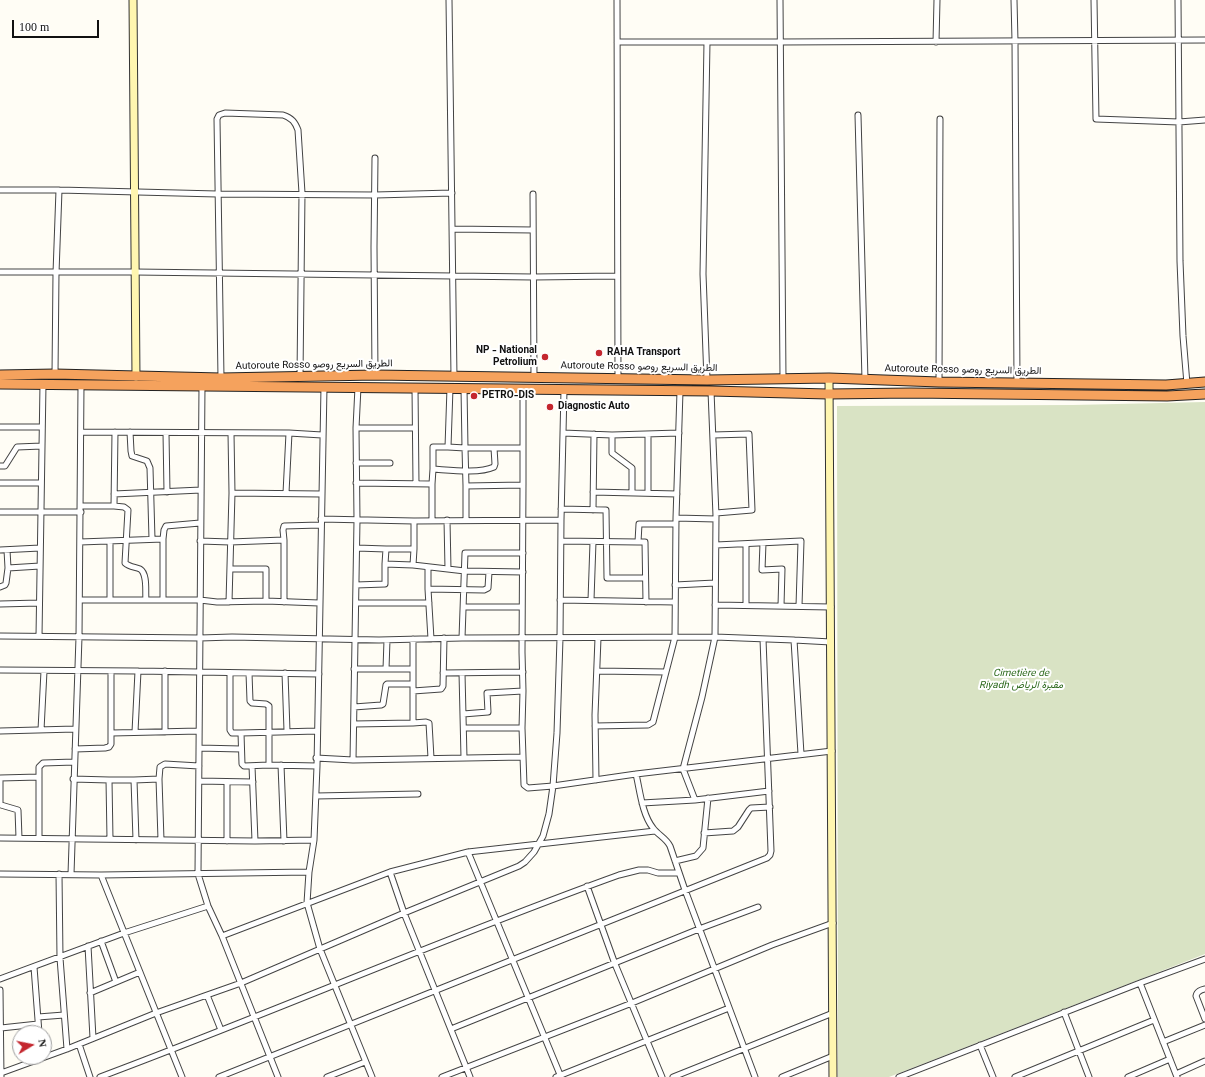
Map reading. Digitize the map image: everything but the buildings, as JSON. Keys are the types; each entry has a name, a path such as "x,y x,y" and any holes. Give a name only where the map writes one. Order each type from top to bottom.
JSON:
{"highway":[{"name":"Autoroute Rosso الطريق السريع روصو","path":"0,375 55,374 221,378 375,375 707,380 829,378 939,382 1166,385 1205,382"},
{"name":"Autoroute Rosso الطريق السريع روصو","path":"0,384 464,388 828,394 918,393 1167,396 1205,394"}],"street":[{"path":"133,0 136,377"},
{"path":"449,0 454,377"},
{"path":"617,0 618,378"},
{"path":"780,0 783,378"},
{"path":"936,42 937,0"},
{"path":"1014,0 1017,383"},
{"path":"1094,0 1096,119 1179,122 1205,120"},
{"path":"1178,0 1180,261 1183,336 1187,384"},
{"path":"617,42 1205,40"},
{"path":"707,42 703,274 707,380"},
{"path":"221,378 217,118 225,113 283,115 289,117 295,123 298,130 302,193 300,376"},
{"path":"858,115 864,380"},
{"path":"939,382 940,119"},
{"path":"375,158 375,375"},
{"path":"0,190 134,191 217,194 302,193 375,195 452,193"},
{"path":"55,374 58,190"},
{"path":"533,194 534,378"},
{"path":"452,229 533,230"},
{"path":"0,272 135,272 301,275 374,274 533,277 617,276"},
{"path":"829,378 834,1077"},
{"path":"39,636 43,384"},
{"path":"71,874 80,600 81,384"},
{"path":"202,386 198,874 208,906 222,936 278,1077"},
{"path":"324,387 320,519 317,766 314,840 309,872 307,903 320,949 372,1077"},
{"path":"353,760 354,640 357,548 356,428 358,387"},
{"path":"415,388 416,484"},
{"path":"448,447 450,388"},
{"path":"464,388 466,520"},
{"path":"523,389 522,728 524,785 528,788 553,786 636,774 832,751"},
{"path":"52,1054 156,1013 241,983 404,913 519,866 525,862 539,844 546,828 553,786 557,733 564,390"},
{"path":"595,726 648,725 653,722 675,637 676,518 680,392"},
{"path":"695,800 683,769 702,697 715,637 716,512 711,392"},
{"path":"0,427 42,427"},
{"path":"356,428 415,428"},
{"path":"81,432 289,433 322,435"},
{"path":"114,506 115,432"},
{"path":"130,432 132,456 148,461 149,464 152,540"},
{"path":"166,433 167,492"},
{"path":"230,602 232,493 231,433"},
{"path":"286,493 289,433"},
{"path":"563,433 612,435 679,433"},
{"path":"593,510 594,434"},
{"path":"648,434 648,493"},
{"path":"713,435 749,434 752,502 752,510 716,512"},
{"path":"612,435 612,453 632,468 632,493"},
{"path":"0,466 5,466 17,447 42,446"},
{"path":"432,520 433,447 523,448"},
{"path":"433,469 466,471 494,468 494,448"},
{"path":"356,463 390,463"},
{"path":"0,483 41,483"},
{"path":"356,483 432,484"},
{"path":"466,486 523,485"},
{"path":"114,494 201,490"},
{"path":"593,492 677,494"},
{"path":"232,493 321,494"},
{"path":"0,512 41,512 114,506 124,507 128,510 125,540 125,563 143,572 146,600"},
{"path":"561,509 606,510 606,578 645,578"},
{"path":"676,518 716,519"},
{"path":"320,519 414,521 561,520"},
{"path":"447,520 448,569"},
{"path":"413,565 414,521"},
{"path":"163,600 164,530 166,526 200,523"},
{"path":"638,542 639,524 676,524"},
{"path":"284,602 284,526 320,525"},
{"path":"80,542 163,539"},
{"path":"200,541 230,542 284,540"},
{"path":"110,541 110,600"},
{"path":"561,541 645,542 646,602"},
{"path":"591,600 593,542"},
{"path":"716,545 801,542 799,606"},
{"path":"763,543 762,570 782,569 781,606"},
{"path":"746,544 746,605"},
{"path":"0,550 40,548"},
{"path":"357,548 414,549"},
{"path":"356,585 385,584 386,549"},
{"path":"0,587 6,583 8,568 7,550"},
{"path":"462,638 465,553 523,553"},
{"path":"385,564 413,565 465,571 522,572"},
{"path":"8,568 40,566"},
{"path":"428,567 428,589 432,639"},
{"path":"230,569 266,569 266,601"},
{"path":"428,589 464,591 484,590 488,588 490,572"},
{"path":"675,585 716,584"},
{"path":"80,600 200,600 230,602 266,601 319,603"},
{"path":"560,600 675,602"},
{"path":"0,604 39,603"},
{"path":"356,603 429,603"},
{"path":"715,605 830,607"},
{"path":"464,607 522,607"},
{"path":"0,636 232,637 354,640 444,638 715,637 831,642"},
{"path":"413,691 441,689 443,686 444,638"},
{"path":"596,780 595,726 598,638"},
{"path":"413,723 414,639"},
{"path":"219,1077 767,858 771,851 763,639"},
{"path":"386,669 387,640"},
{"path":"794,640 801,754"},
{"path":"354,668 413,670"},
{"path":"0,670 319,674"},
{"path":"41,730 44,671"},
{"path":"75,749 109,747 111,744 111,671"},
{"path":"135,732 138,671"},
{"path":"165,671 165,732"},
{"path":"597,671 666,672"},
{"path":"443,673 523,672"},
{"path":"230,673 230,730 232,733 317,731"},
{"path":"249,673 250,701 252,703 268,705 270,731 269,765"},
{"path":"285,673 287,731"},
{"path":"462,673 464,758"},
{"path":"354,707 383,704 387,684 413,684"},
{"path":"463,714 488,712 488,693 523,691"},
{"path":"354,724 429,723 431,758"},
{"path":"464,728 522,728"},
{"path":"0,731 75,729"},
{"path":"112,733 199,731"},
{"path":"241,732 242,764 244,766 317,766"},
{"path":"199,748 241,749"},
{"path":"316,758 353,760 523,757"},
{"path":"39,838 39,767 43,763 74,762"},
{"path":"281,765 284,841"},
{"path":"162,840 159,779 160,766 199,766"},
{"path":"252,766 255,841"},
{"path":"636,774 642,803 650,822 656,831 667,841 676,861 699,929 754,1077"},
{"path":"19,838 18,810 1,805 0,778 39,777"},
{"path":"73,779 159,779"},
{"path":"109,780 110,839"},
{"path":"134,780 136,840"},
{"path":"199,781 253,782"},
{"path":"227,782 227,841"},
{"path":"642,803 695,800 769,791"},
{"path":"316,796 418,794"},
{"path":"676,861 696,856 703,848 708,798"},
{"path":"704,833 733,831 738,827 751,808 770,806"},
{"path":"222,936 390,872 468,852 656,831"},
{"path":"0,838 198,841 314,840"},
{"path":"468,852 559,1076 729,1008"},
{"path":"100,1077 587,886 639,870 648,870 658,873 679,873"},
{"path":"0,874 101,875 309,872"},
{"path":"390,872 404,913 470,1077"},
{"path":"59,874 60,958 67,1049"},
{"path":"101,875 182,1077"},
{"path":"587,886 614,964 632,1003 662,1077"},
{"path":"0,980 124,932 208,906"},
{"path":"451,1029 699,929 758,907"},
{"path":"442,1077 632,1003 772,945 833,924"},
{"path":"101,941 116,982"},
{"path":"88,946 93,1038"},
{"path":"899,1077 1064,1012 1205,959"},
{"path":"1,1028 38,1024 34,967"},
{"path":"90,993 140,972"},
{"path":"1140,983 1177,1075 1205,1061"},
{"path":"1205,989 1197,993 1196,996 1205,1019"},
{"path":"0,990 1,1075 24,1065"},
{"path":"207,995 221,1030"},
{"path":"1064,1012 1089,1077"},
{"path":"673,1077 833,1013"},
{"path":"38,1017 64,1015"},
{"path":"1015,1077 1154,1020"},
{"path":"1163,1042 1205,1025"},
{"path":"79,1044 90,1077"},
{"path":"980,1045 993,1077"},
{"path":"782,1077 833,1056"},
{"path":"1128,1077 1170,1060"},
{"path":"327,1077 366,1062"}],"green space":[{"name":"Cimetière de Riyadh مقبرة الرياض","path":"1205,402 1205,954 889,1077 838,1077 837,406 1073,405"}],"place":[{"name":"RAHA Transport","path":"599,353"},
{"name":"NP - National Petrolium","path":"545,357"},
{"name":"PETRO-DIS","path":"474,396"},
{"name":"Diagnostic Auto","path":"550,407"}]}
